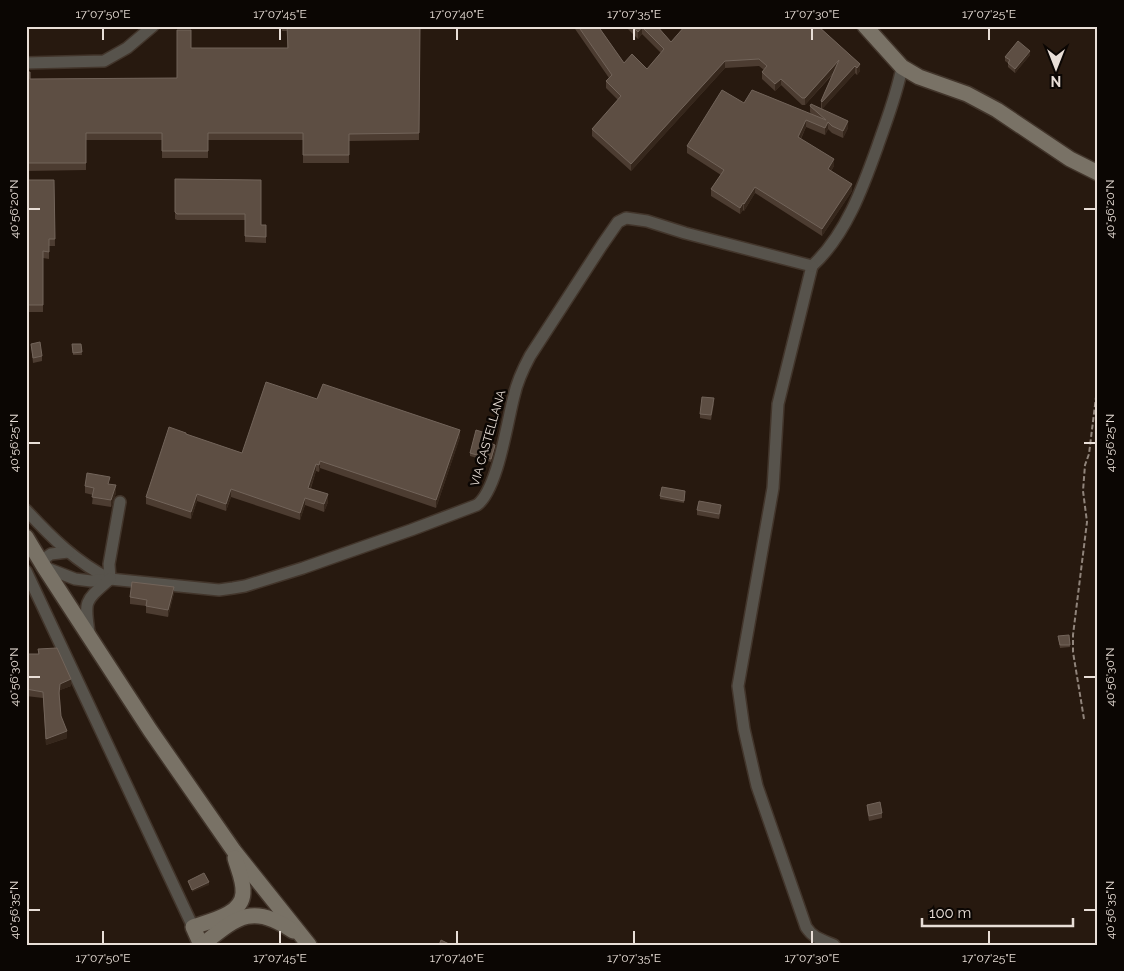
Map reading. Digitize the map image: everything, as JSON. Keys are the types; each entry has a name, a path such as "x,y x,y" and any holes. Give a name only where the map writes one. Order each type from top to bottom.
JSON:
{"main road":[{"path":"865,26 902,67 919,77 967,94 982,102 1041,138 1070,159 1098,173"},
{"path":"26,537 150,730 234,851 307,942"},
{"path":"234,851 241,877 243,893 241,900 238,906 228,914 194,927 202,945 238,919 255,915 272,918 307,942"}],"street":[{"path":"26,63 104,61 127,48 152,26"},
{"path":"834,945 811,935 806,927 757,786 744,729 738,686 773,488 778,404 812,266 829,247 849,215 870,168 894,102 902,67"},
{"name":"VIA CASTELLANA","path":"44,567 75,579 91,582 110,579 219,590 245,586 384,540 477,505 484,500 488,493 499,458 514,394 530,356 602,244 618,222 626,218 647,221 812,266"},
{"path":"90,638 86,608 94,592 110,579 109,564 120,502"},
{"name":"VIA CASTELLANA","path":"26,510 68,552 91,569 110,579"},
{"path":"44,567 45,558 51,554 68,552"},
{"path":"26,571 194,927"}],"path":[{"path":"1084,719 1073,652 1073,635 1087,522 1083,491 1085,465 1089,454 1098,381"}],"building":[{"path":"287,26 420,26 419,133 349,134 349,155 303,155 303,133 208,133 208,151 162,151 162,133 86,133 86,163 26,163 26,72 30,72 30,79 177,78 177,30 191,30 191,48 288,48"},
{"path":"578,26 598,26 624,63 632,54 647,69 664,49 642,27 638,32 632,26 657,26 671,42 685,26 818,26 860,64 857,68 855,66 822,102 839,60 805,98 802,98 781,79 775,84 762,72 767,66 759,59 725,61 631,164 592,129 621,96 606,81 612,75"},
{"path":"1018,41 1030,51 1015,69 1008,63 1010,60 1005,57"},
{"path":"722,90 744,103 752,90 826,120 810,106 811,104 848,121 843,131 828,122 825,128 806,120 798,137 834,159 828,169 852,184 822,229 755,187 740,208 711,189 724,170 687,146"},
{"path":"175,179 261,180 261,225 266,225 266,237 245,236 245,214 177,214 175,212"},
{"path":"26,180 54,180 55,239 49,239 49,252 43,251 43,305 27,305 27,308 26,308"},
{"path":"40,342 42,356 33,358 31,344"},
{"path":"72,344 81,344 82,352 73,353"},
{"path":"266,382 317,399 323,384 460,430 436,500 320,461 319,465 316,464 308,488 328,494 324,504 305,498 300,513 231,489 226,504 197,494 191,512 146,497 169,427 242,453"},
{"path":"702,397 714,398 711,415 700,414"},
{"path":"476,430 492,435 490,443 495,445 491,459 470,453"},
{"path":"87,473 110,477 108,484 116,485 111,500 92,497 94,488 85,486"},
{"path":"662,487 685,491 684,501 660,496"},
{"path":"699,501 721,505 719,514 697,510"},
{"path":"132,582 174,587 168,610 146,606 147,600 130,597"},
{"path":"1069,635 1070,645 1060,645 1058,636"},
{"path":"57,648 71,679 60,684 59,693 61,716 67,731 46,739 43,692 26,689 26,654 39,654 38,649"},
{"path":"880,802 882,813 869,816 867,805"},
{"path":"204,873 209,882 192,890 188,881"},
{"path":"441,940 449,944 449,945 439,945"}]}
